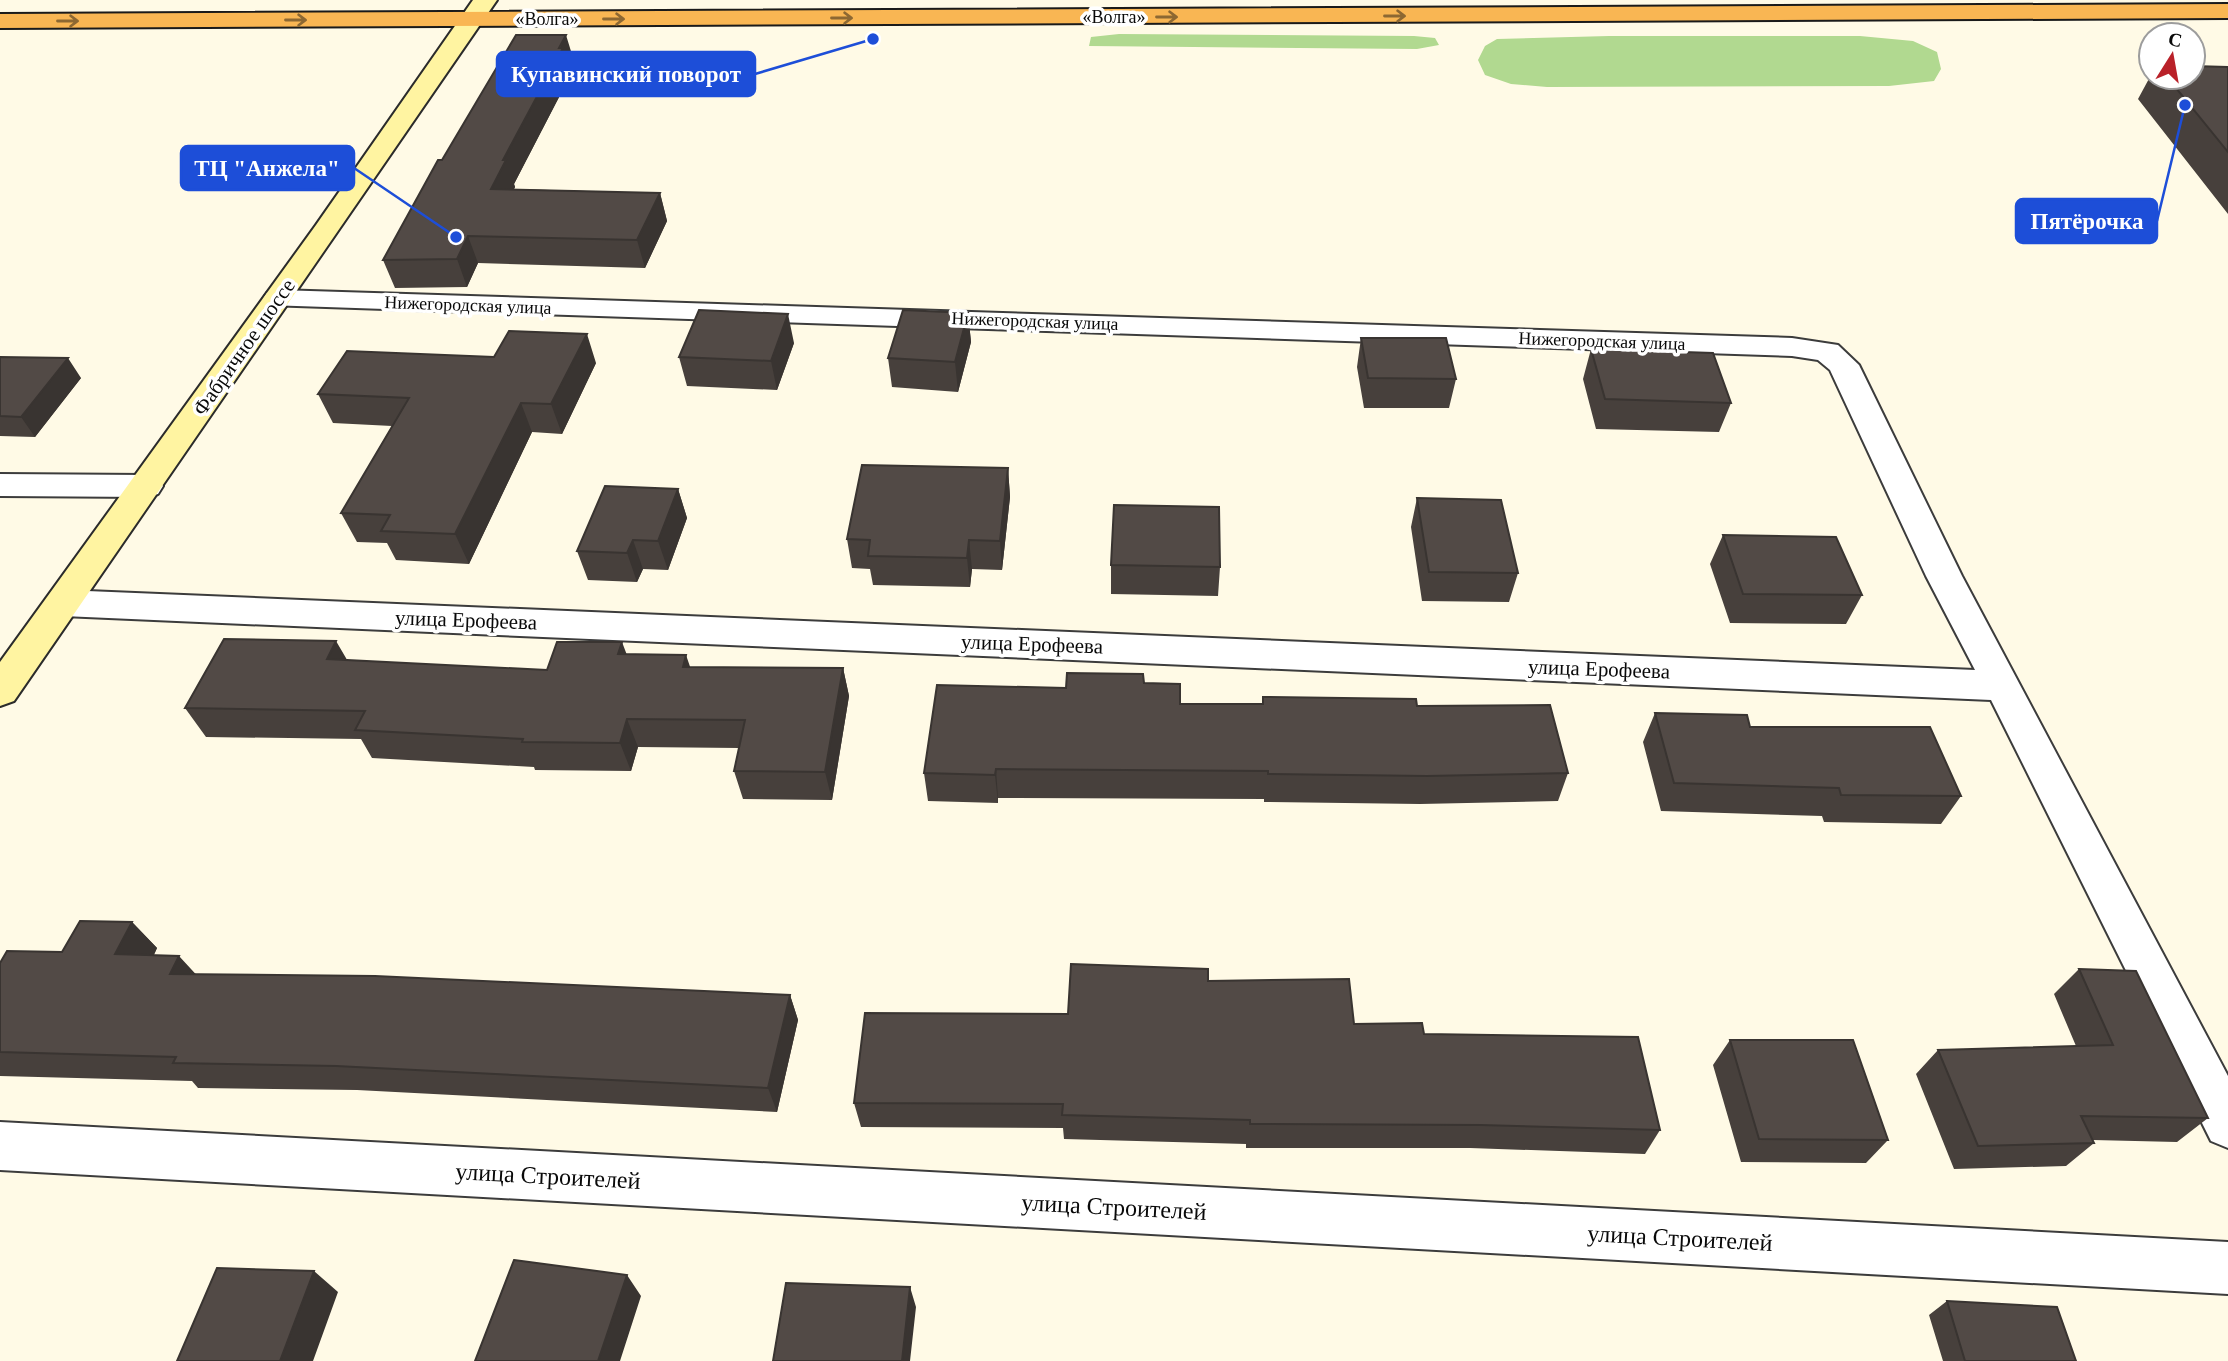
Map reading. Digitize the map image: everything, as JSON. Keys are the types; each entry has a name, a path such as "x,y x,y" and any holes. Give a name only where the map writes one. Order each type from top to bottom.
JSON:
{"highway":[{"name":"«Волга»","path":"0,21 479,10 2228,11"}],"main road":[{"name":"Фабричное шоссе","path":"0,691 479,10"}],"street":[{"name":"Нижегородская улица","path":"278,299 977,319 1792,348 1827,352 1843,365 1944,576 2077,827 2228,1125"},
{"path":"0,485 146,486"},
{"name":"улица Ерофеева","path":"63,603 2001,686"},
{"name":"улица Строителей","path":"0,1146 2228,1268"}],"green space":[{"path":"1119,34 1414,36 1435,38 1439,45 1417,49 1089,46 1091,37"},
{"path":"1860,36 1913,41 1937,52 1941,69 1934,81 1889,86 1547,87 1511,84 1485,75 1478,60 1485,46 1497,39"}],"building":[{"path":"516,35 566,35 559,48 563,48 503,160 506,160 491,189 660,193 637,240 468,236 457,259 383,260 438,160 442,160"},
{"path":"2207,66 2228,67 2228,152 2178,91 2207,91"},
{"path":"699,310 788,314 771,361 679,357"},
{"path":"903,310 968,313 955,362 888,358"},
{"path":"509,331 587,334 551,404 521,403 455,534 381,531 390,515 341,513 409,398 318,394 347,351 494,357"},
{"path":"1361,338 1446,338 1456,379 1368,378"},
{"path":"1591,349 1713,353 1731,403 1605,399"},
{"path":"0,357 68,358 21,417 0,416"},
{"path":"862,465 1008,468 1000,541 969,540 967,558 868,556 870,540 847,539"},
{"path":"605,486 678,489 658,541 633,540 627,553 577,551"},
{"path":"1417,498 1501,500 1518,573 1429,572"},
{"path":"1114,505 1219,507 1220,567 1111,565"},
{"path":"1723,535 1836,537 1862,595 1743,594"},
{"path":"224,639 336,641 327,659 547,670 557,642 622,642 618,654 686,655 683,667 843,668 825,772 734,771 745,720 627,719 620,743 522,742 523,739 355,730 365,711 185,708"},
{"path":"1067,673 1143,674 1144,683 1180,684 1180,704 1263,704 1263,697 1416,699 1417,706 1550,705 1568,773 1427,776 1268,774 1268,771 996,769 995,775 924,773 937,685 1066,688"},
{"path":"1655,713 1747,715 1750,727 1930,727 1961,796 1841,795 1839,788 1674,783"},
{"path":"80,921 132,922 115,954 179,956 170,974 375,976 790,995 768,1088 336,1066 173,1063 176,1057 0,1052 0,963 7,951 62,952"},
{"path":"1071,964 1208,969 1208,981 1349,979 1354,1024 1422,1023 1424,1034 1638,1037 1660,1130 1480,1125 1250,1124 1250,1120 1062,1115 1063,1104 854,1103 865,1013 1068,1014"},
{"path":"2079,969 2136,971 2208,1118 2081,1116 2094,1143 1978,1146 1938,1050 2113,1045"},
{"path":"1730,1040 1853,1040 1888,1140 1759,1139"},
{"path":"514,1260 627,1275 598,1361 475,1361"},
{"path":"217,1268 314,1271 280,1361 177,1361"},
{"path":"786,1283 910,1287 902,1361 773,1361"},
{"path":"1947,1301 2057,1307 2076,1361 1965,1361"}],"place":[{"name":"Купавинский поворот","path":"873,39"},
{"name":"Пятёрочка","path":"2185,105"},
{"name":"ТЦ \"Анжела\"","path":"456,237"}]}
